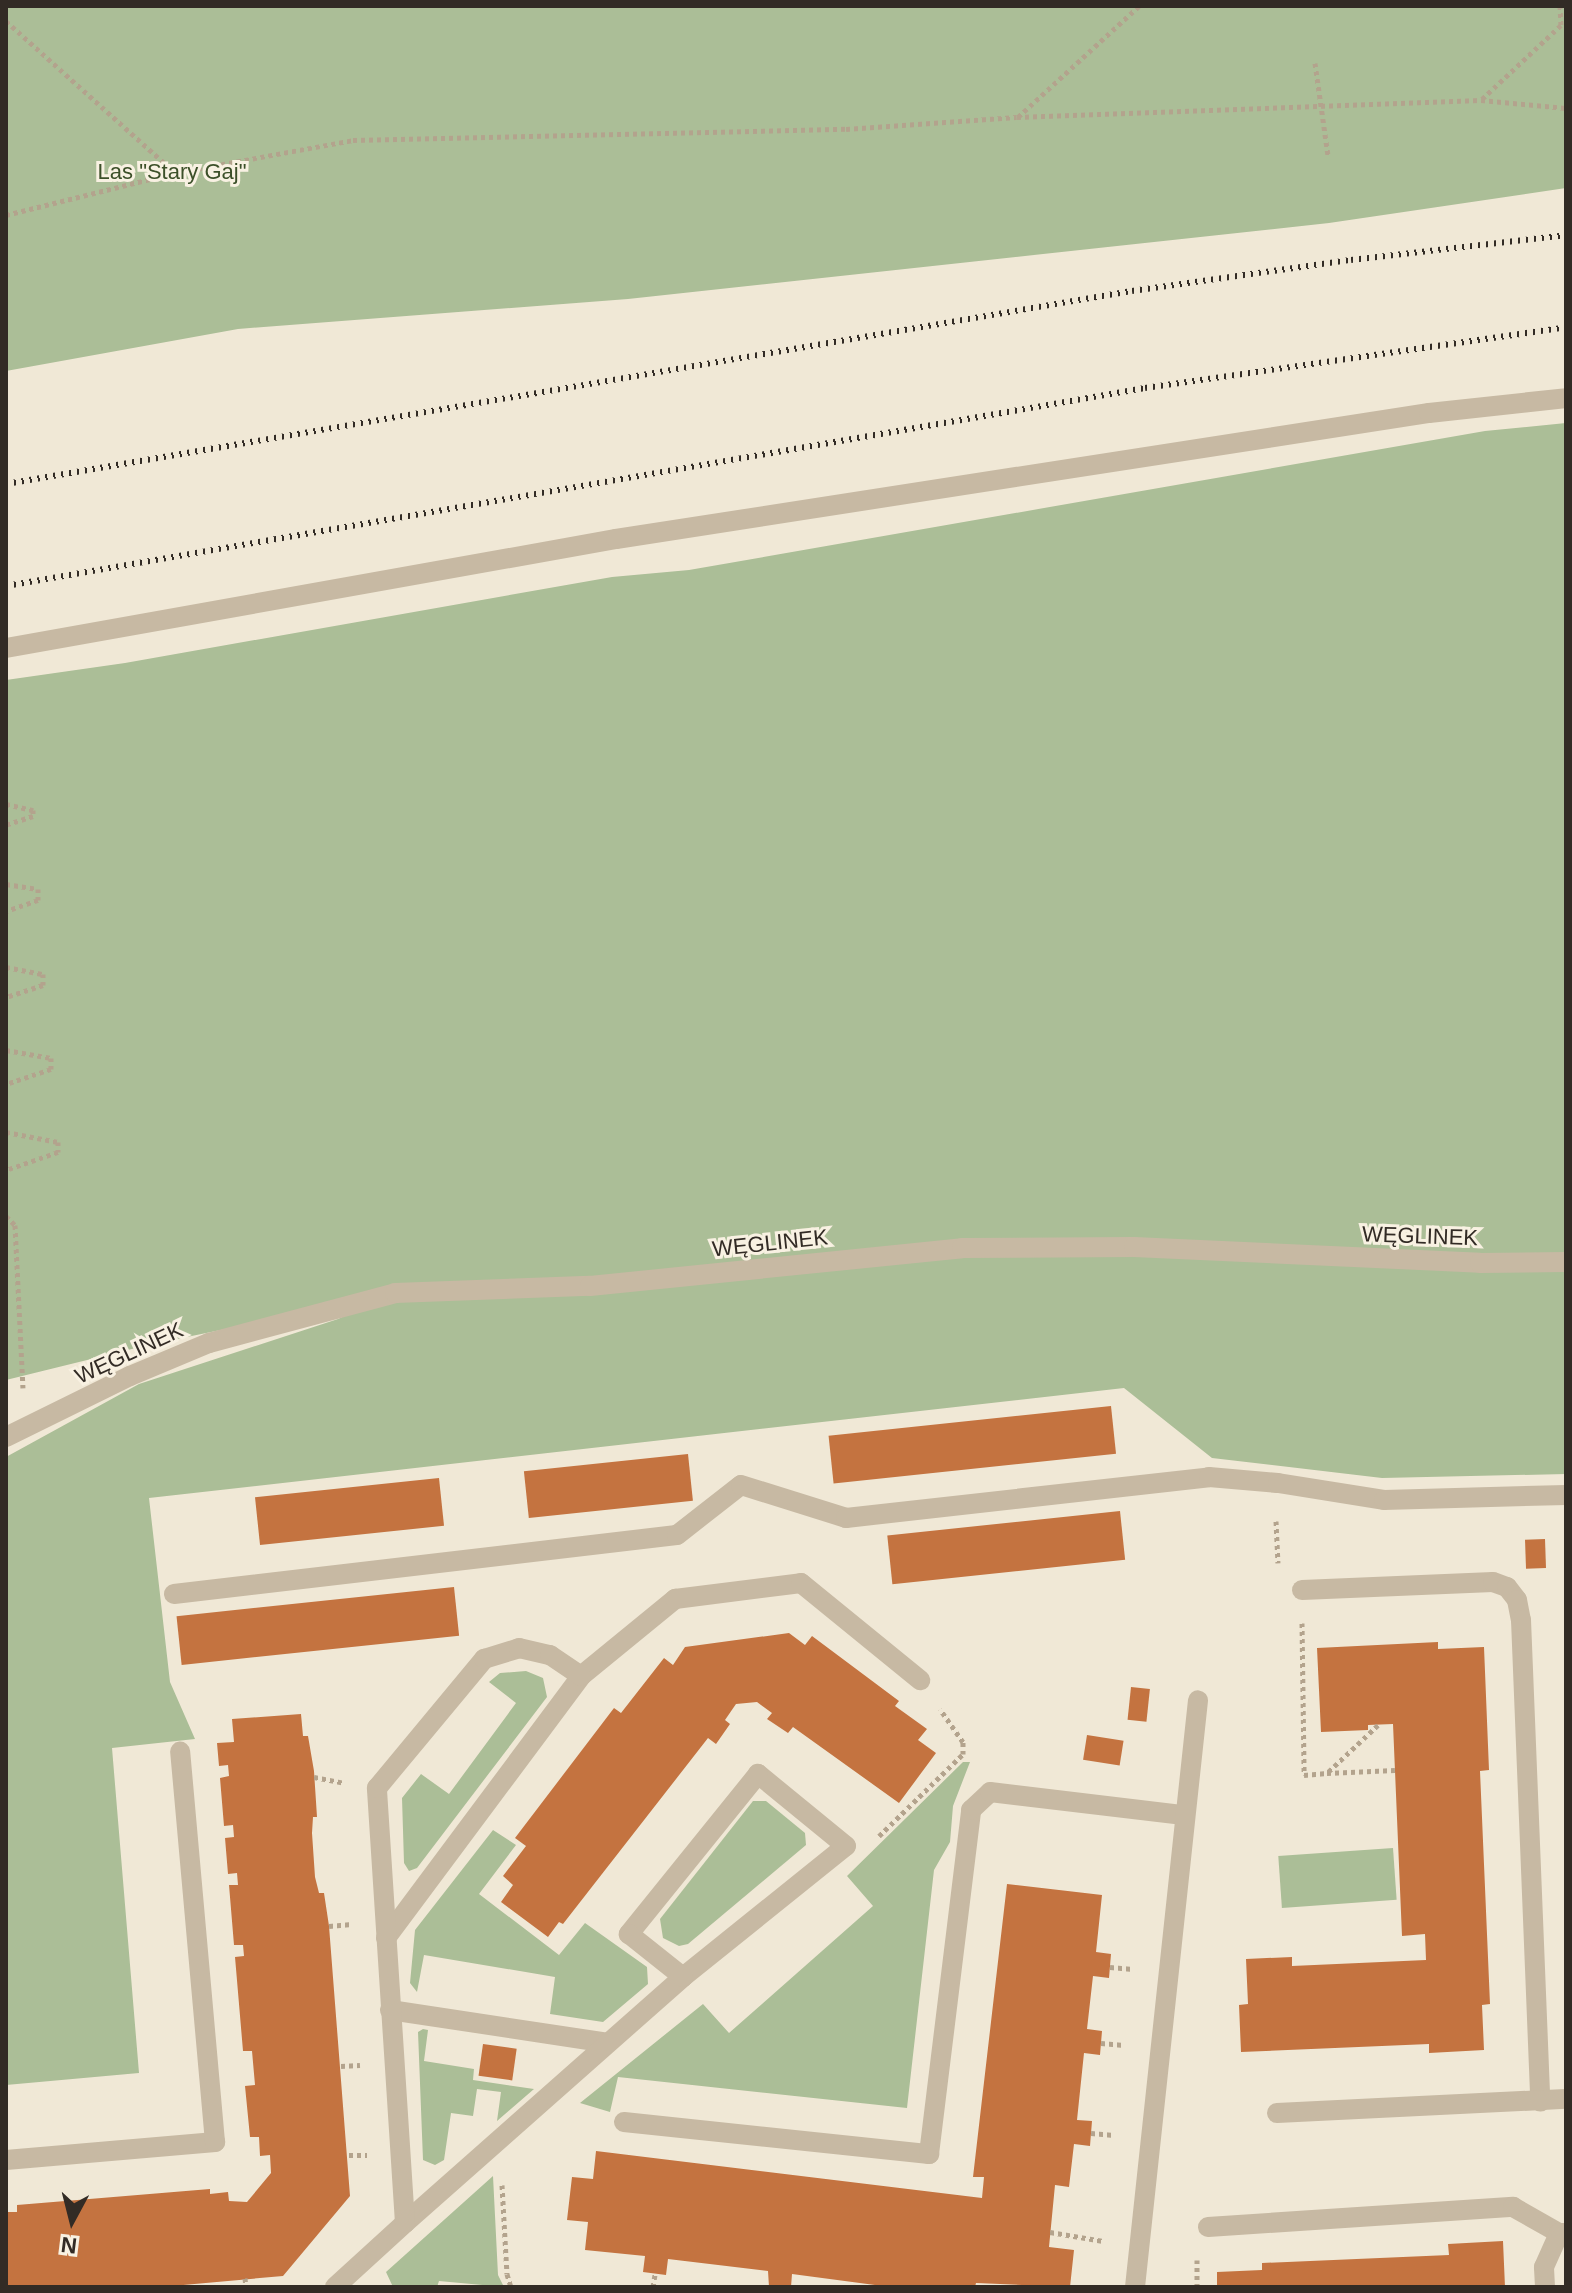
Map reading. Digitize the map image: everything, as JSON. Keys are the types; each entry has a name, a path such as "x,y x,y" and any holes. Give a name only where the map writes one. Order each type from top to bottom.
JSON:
{"street":[{"path":"6,648 647,534 1414,415 1566,398"},
{"name":"WĘGLINEK","path":"16,1433 130,1376 209,1343 395,1293 590,1286 962,1248 1134,1247 1480,1263 1566,1262"},
{"path":"174,1594 677,1535 741,1485 846,1518 1209,1477 1278,1483 1384,1500 1566,1495"},
{"path":"1302,1590 1493,1582 1507,1587 1517,1600 1521,1620 1540,2102"},
{"path":"386,1938 581,1676 675,1599 801,1583 920,1680"},
{"path":"405,2223 377,1788 484,1659 519,1648 550,1655 581,1676"},
{"path":"1135,2287 1198,1700"},
{"path":"6,2160 215,2142 180,1752"},
{"path":"335,2287 683,1977 846,1846 758,1774 629,1934 683,1977"},
{"path":"624,2122 929,2154 971,1810 990,1792 1184,1815"},
{"path":"390,2010 607,2043"},
{"path":"1277,2113 1566,2099"},
{"path":"1208,2227 1513,2207 1562,2233 1544,2267 1545,2287"}],"path":[{"path":"1017,117 1139,6"},
{"path":"1481,100 1561,25 1560,6"},
{"path":"6,21 174,173"},
{"path":"1315,63 1328,155"},
{"path":"6,215 174,173 353,140 846,129 1017,117 1481,100 1566,108"},
{"path":"6,804 33,810 33,816 6,825"},
{"path":"6,884 38,889 38,900 6,911"},
{"path":"6,967 43,974 43,985 6,997"},
{"path":"6,1050 51,1058 51,1069 6,1084"},
{"path":"6,1132 58,1142 58,1152 6,1170"},
{"path":"6,1216 15,1225 16,1433"},
{"path":"1302,1590 1304,1775 1395,1770"},
{"path":"846,1846 866,1848 963,1754 963,1742 920,1680"},
{"path":"1327,1773 1378,1725"},
{"path":"1110,1967 1139,1970"},
{"path":"1101,2043 1131,2045"},
{"path":"1091,2133 1122,2136"},
{"path":"502,2176 507,2274 511,2287"},
{"path":"1050,2232 1112,2242"},
{"path":"653,2287 655,2274"},
{"path":"245,2278 246,2287"}],"green space":[{"name":"Las \"Stary Gaj\"","path":"6,6 1566,6 1566,188 1329,223 628,299 238,329 6,371"},
{"path":"1566,423 1566,1474 1382,1478 1212,1458 1124,1388 149,1498 170,1682 195,1739 112,1748 139,2073 6,2085 6,1457 139,1384 338,1319 390,1295 148,1345 6,1380 6,680 125,663 612,577 689,570 1485,431"},
{"path":"526,1671 543,1678 547,1697 417,1868 409,1871 404,1863 402,1798 421,1774 449,1794 516,1703 489,1682 500,1673"},
{"path":"963,1762 970,1762 953,1806 950,1842 934,1870 907,2108 618,2077 610,2112 580,2103 703,2004 729,2033 873,1906 847,1876"},
{"path":"753,1801 766,1801 805,1833 806,1845 688,1944 679,1946 663,1938 660,1919"},
{"path":"493,1830 516,1845 479,1894 559,1955 585,1923 647,1967 648,1984 603,2022 550,2014 555,1977 424,1955 417,1992 410,1983 415,1930"},
{"path":"1393,1848 1397,1900 1282,1908 1278,1856"},
{"path":"428,2030 424,2061 474,2069 473,2080 534,2089 497,2121 501,2092 477,2089 473,2116 451,2113 444,2160 435,2165 423,2160 418,2032"},
{"path":"493,2176 498,2275 504,2287 439,2281 437,2287 393,2287 386,2272"}],"building":[{"path":"1111,1406 1116,1454 834,1483 829,1436"},
{"path":"688,1454 693,1501 529,1518 524,1471"},
{"path":"439,1478 444,1526 260,1545 255,1497"},
{"path":"1120,1511 1125,1560 892,1584 887,1535"},
{"path":"1545,1539 1546,1568 1526,1569 1525,1540"},
{"path":"454,1587 459,1636 182,1665 177,1616"},
{"path":"789,1633 805,1645 812,1636 899,1701 895,1706 927,1729 918,1740 936,1753 899,1803 793,1727 788,1733 767,1719 772,1713 757,1702 736,1704 725,1720 730,1724 716,1744 708,1738 563,1924 559,1922 548,1937 501,1902 513,1885 503,1876 526,1846 515,1838 614,1708 621,1713 664,1658 673,1665 685,1647"},
{"path":"1438,1642 1438,1649 1484,1647 1489,1770 1480,1771 1490,2004 1482,2005 1484,2050 1429,2053 1429,2044 1241,2052 1239,2005 1248,2004 1246,1959 1292,1957 1292,1966 1426,1960 1425,1934 1402,1936 1393,1724 1368,1725 1368,1730 1321,1732 1317,1648"},
{"path":"1131,1687 1150,1689 1146,1722 1128,1720"},
{"path":"301,1714 303,1736 308,1736 314,1771 317,1817 313,1817 312,1833 315,1877 319,1893 324,1893 329,1926 350,2196 283,2276 161,2287 6,2287 6,2212 17,2212 17,2205 210,2189 210,2194 228,2192 229,2201 247,2202 271,2173 270,2155 260,2156 259,2137 250,2137 245,2086 255,2085 252,2051 243,2051 235,1957 244,1956 243,1945 234,1945 229,1885 238,1885 237,1873 228,1874 225,1838 234,1837 233,1825 224,1826 220,1778 229,1776 228,1765 219,1766 217,1743 234,1742 232,1719"},
{"path":"1087,1735 1124,1741 1120,1765 1083,1760"},
{"path":"1007,1884 1102,1895 1096,1952 1111,1954 1109,1978 1093,1976 1087,2029 1102,2031 1100,2055 1084,2053 1077,2120 1092,2121 1090,2146 1074,2144 1069,2187 1055,2185 1049,2247 1074,2250 1070,2287 976,2283 975,2287 890,2287 792,2274 791,2287 769,2287 768,2271 668,2259 666,2275 643,2272 645,2256 585,2250 588,2222 567,2220 572,2177 593,2179 596,2151 982,2198 984,2177 973,2177"},
{"path":"483,2044 517,2049 512,2080 479,2076"},
{"path":"1503,2241 1505,2287 1217,2287 1217,2272 1262,2270 1262,2263 1449,2255 1448,2244"}],"railway":[{"path":"6,484 1132,291 1351,260 1566,235"},
{"path":"6,586 1145,388 1566,327"}]}
